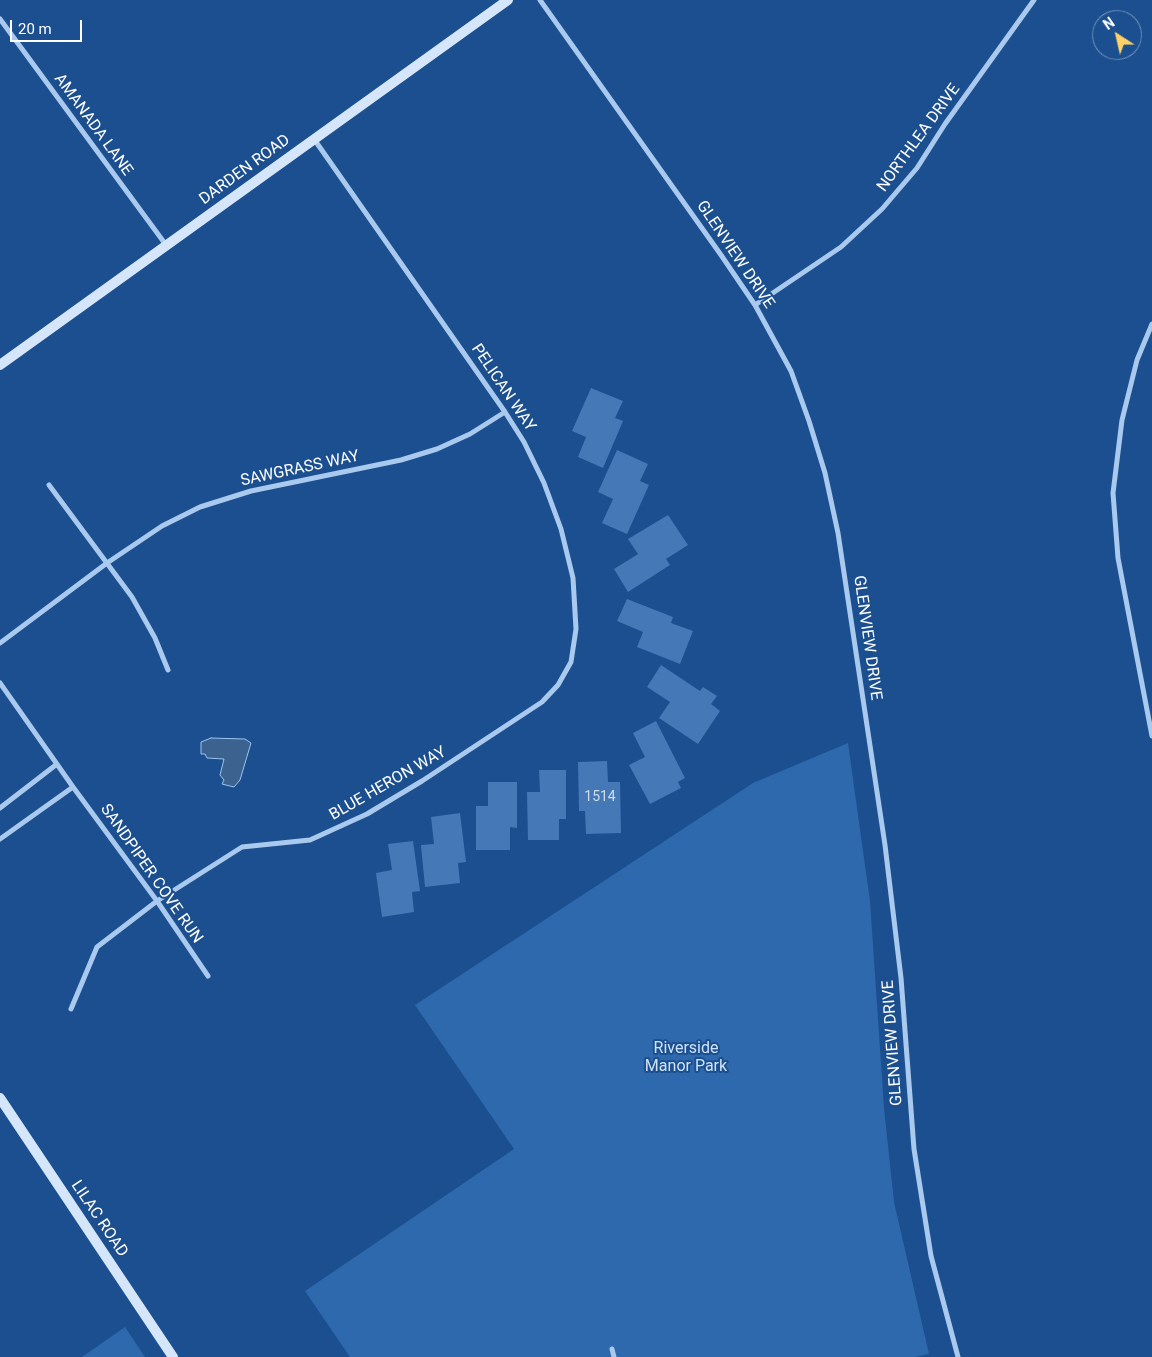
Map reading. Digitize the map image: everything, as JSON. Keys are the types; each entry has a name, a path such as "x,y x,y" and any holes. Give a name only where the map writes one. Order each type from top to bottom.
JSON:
{"street":[{"name":"DARDEN ROAD","path":"0,365 508,0"},
{"name":"GLENVIEW DRIVE","path":"540,0 721,254 754,305 791,372 825,473 838,532 885,844 901,978 914,1149 931,1256 958,1357"},
{"name":"NORTHLEA DRIVE","path":"754,305 841,247 882,209 917,168 945,124 1034,0"},
{"name":"AMANADA LANE","path":"0,19 166,246"},
{"name":"PELICAN WAY","path":"314,139 505,412 524,442 544,483 561,529 573,578 576,629 572,662 558,685"},
{"path":"1152,324 1137,360 1122,420 1113,493 1118,558 1152,736"},
{"name":"SAWGRASS WAY","path":"0,643 107,563 162,526 200,507 251,491 401,460 438,449 470,434 505,412"},
{"path":"49,485 132,598 154,638 168,670"},
{"name":"SANDPIPER COVE RUN","path":"0,683 73,787 157,901 172,926 208,976"},
{"name":"BLUE HERON WAY","path":"71,1009 97,947 157,901 242,847 310,840 367,814 515,721 542,702 558,685"},
{"path":"0,808 57,764"},
{"path":"0,839 73,787"},
{"name":"LILAC ROAD","path":"0,1098 173,1357"},
{"path":"612,1349 614,1357"}],"green space":[{"name":"Riverside Manor Park","path":"848,743 870,901 884,1108 894,1202 929,1354 915,1357 350,1357 305,1291 514,1149 415,1005 753,783"},
{"path":"125,1327 145,1357 82,1357"}],"shaded area":[{"path":"211,738 245,739 251,743 240,780 234,787 222,784 224,780 220,775 224,759 207,758 205,754 201,754 201,742"}],"building":[{"path":"591,388 623,401 615,418 623,421 603,468 578,457 586,437 572,431"},
{"path":"617,450 648,464 640,481 649,485 627,534 602,523 613,499 598,492"},
{"path":"668,515 688,545 666,559 670,565 628,592 614,569 638,554 628,539"},
{"path":"627,599 673,617 671,623 693,631 680,664 637,647 643,632 617,621"},
{"path":"661,665 700,691 703,687 717,696 711,704 720,711 698,744 659,718 670,702 647,687"},
{"path":"656,721 685,778 678,782 681,788 650,804 629,765 645,757 633,733"},
{"path":"607,761 608,782 620,782 621,833 586,834 585,811 579,811 578,762"},
{"path":"539,770 566,770 566,819 559,819 559,840 528,840 527,792 540,792"},
{"path":"488,782 517,782 517,828 510,827 510,850 476,850 476,806 488,806"},
{"path":"460,813 466,862 458,863 460,883 425,887 421,845 434,844 431,817"},
{"path":"413,841 420,891 412,892 414,912 382,917 376,873 392,870 388,844"}]}
